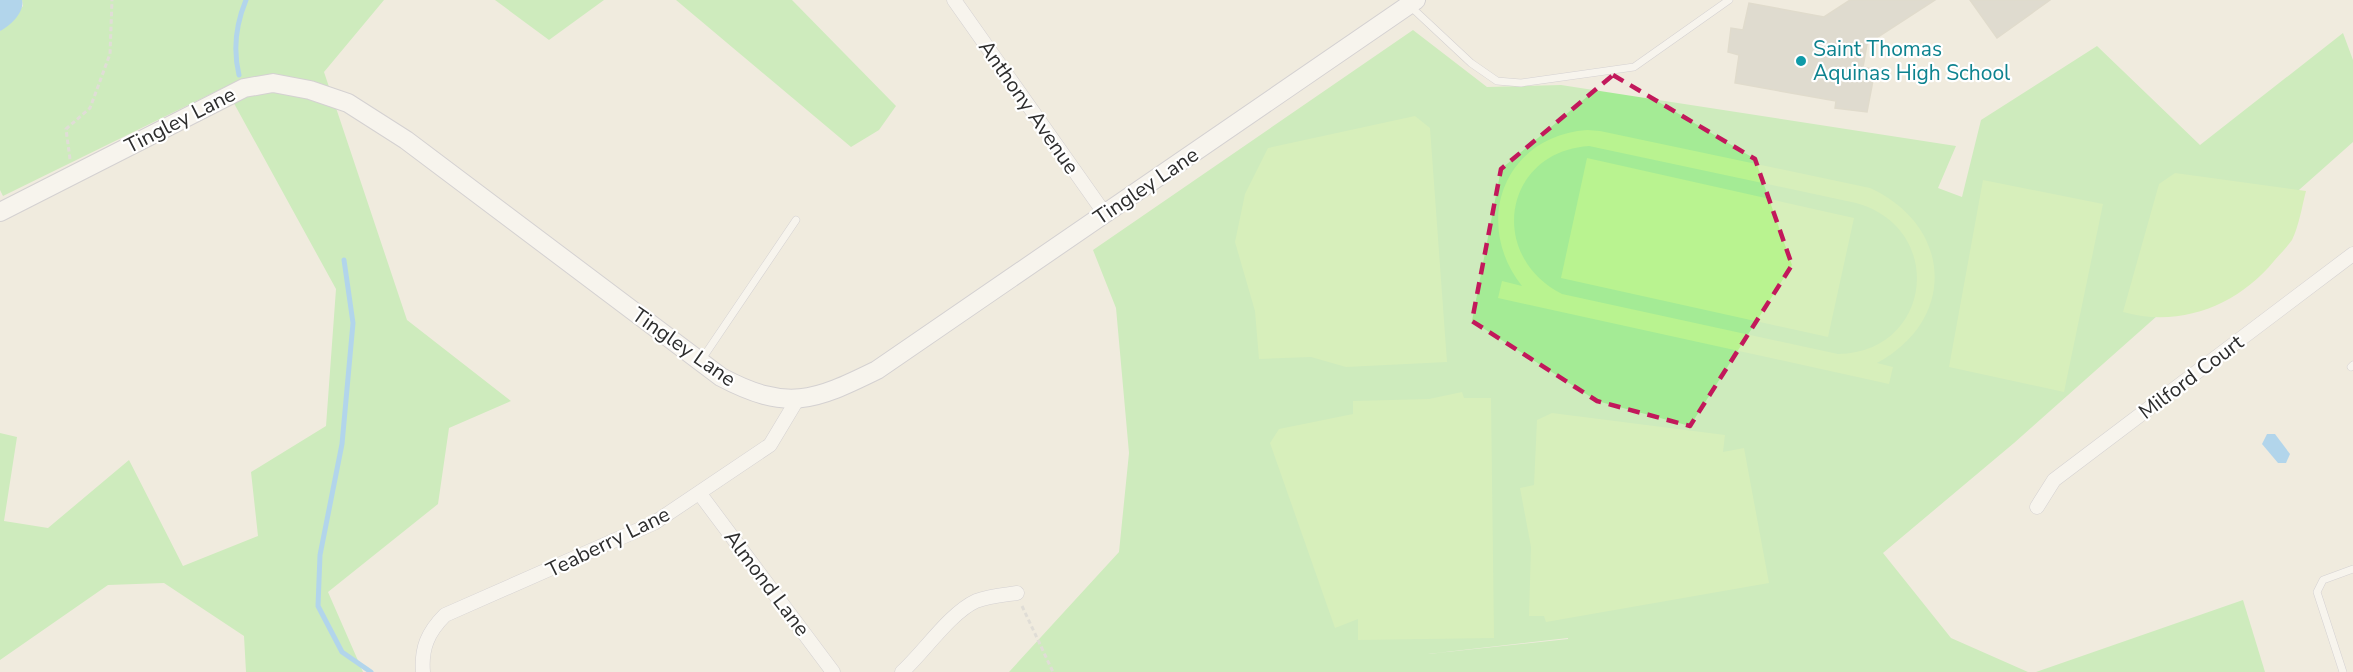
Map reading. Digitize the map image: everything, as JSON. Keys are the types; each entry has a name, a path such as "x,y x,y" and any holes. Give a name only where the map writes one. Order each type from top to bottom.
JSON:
{"street":[{"name":"Anthony Avenue","path":"954,0 1105,214"},
{"name":"Tingley Lane","path":"0,212 244,88 273,83 310,90 348,103 406,140 721,377 759,395 797,400 843,387 878,370 1413,2"},
{"name":"Milford Court","path":"2037,507 2054,480 2353,254"},
{"name":"Teaberry Lane","path":"423,672 424,645 429,634 445,615 654,523 770,445 797,400"},
{"name":"Almond Lane","path":"700,494 833,672"},
{"path":"902,672 954,618 974,602 1017,593"}],"lane":[{"path":"1413,2 1471,63 1497,81 1521,83 1634,67 1729,0"},
{"path":"700,362 795,220"},
{"path":"2343,672 2317,592 2323,580 2353,569"}],"path":[{"path":"72,176 66,129 90,108 110,54 112,0"},
{"path":"1017,593 1044,657 1053,672"}],"highlighted area":[{"path":"1613,75 1755,159 1792,265 1690,426 1597,401 1472,321 1501,169"}],"green space":[{"path":"22,0 384,0 324,72 407,320 511,401 449,428 438,504 328,592 363,672 246,672 244,636 164,583 108,585 0,660 0,433 17,437 4,521 48,528 129,460 183,566 258,536 251,472 326,426 336,289 225,87 3,196 0,190 0,31 23,6"},
{"path":"495,0 604,0 549,40"},
{"path":"676,0 792,0 896,106 879,130 851,147"},
{"path":"1413,30 1487,87 1561,85 1956,146 1938,188 1962,197 1981,120 2097,46 2200,145 2343,33 2353,60 2353,142 2014,443 1883,553 1951,638 2028,672 1009,672 1119,552 1129,453 1116,308 1093,250","holes":["1568,638 1568,639 1428,654"]},
{"path":"1415,116 1430,128 1447,362 1346,367 1311,357 1259,359 1255,311 1235,242 1245,194 1268,148"},
{"path":"1587,130 1600,131 1870,188 1897,205 1917,225 1930,249 1935,274 1932,299 1921,323 1903,345 1877,363 1893,367 1889,384 1498,298 1502,281 1522,286 1507,261 1499,236 1499,211 1505,187 1517,165 1535,148 1558,136","holes":["1589,146 1856,203 1885,217 1905,237 1915,262 1916,288 1909,312 1893,334 1869,348 1838,354 1562,294 1538,277 1522,256 1515,232 1515,208 1523,185 1538,166 1560,153"]},
{"path":"1587,158 1854,218 1828,337 1561,278"},
{"path":"2175,173 2306,191 2292,240 2259,277 2225,301 2186,315 2144,316 2123,312 2159,184"},
{"path":"1983,180 2103,204 2064,392 1949,367"},
{"path":"1462,392 1464,398 1491,398 1494,638 1358,640 1358,619 1335,628 1270,443 1279,429 1353,414 1353,401 1429,399"},
{"path":"1552,413 1725,435 1723,452 1744,448 1769,583 1546,622 1544,616 1529,616 1531,547 1520,488 1534,485 1537,420"},
{"path":"2243,600 2265,672 2036,672"}],"water":[{"path":"0,0 22,0 22,5 16,18 0,31"},
{"path":"2267,434 2275,434 2290,454 2286,463 2278,463 2262,444"}],"building":[{"name":"Saint Thomas Aquinas High School","path":"1850,0 1935,0 1867,44 1863,67 1875,70 1867,112 1835,108 1836,101 1735,83 1739,55 1728,52 1731,28 1743,30 1749,3 1824,17"},
{"name":"Saint Thomas Aquinas High School","path":"1970,0 2050,0 1997,38"}],"waterway":[{"path":"239,75 236,56 237,37 246,0"},
{"path":"344,260 353,323 342,444 320,555 318,606 342,652 371,672"}],"place":[{"name":"Saint Thomas Aquinas High School","path":"1801,61"}]}
